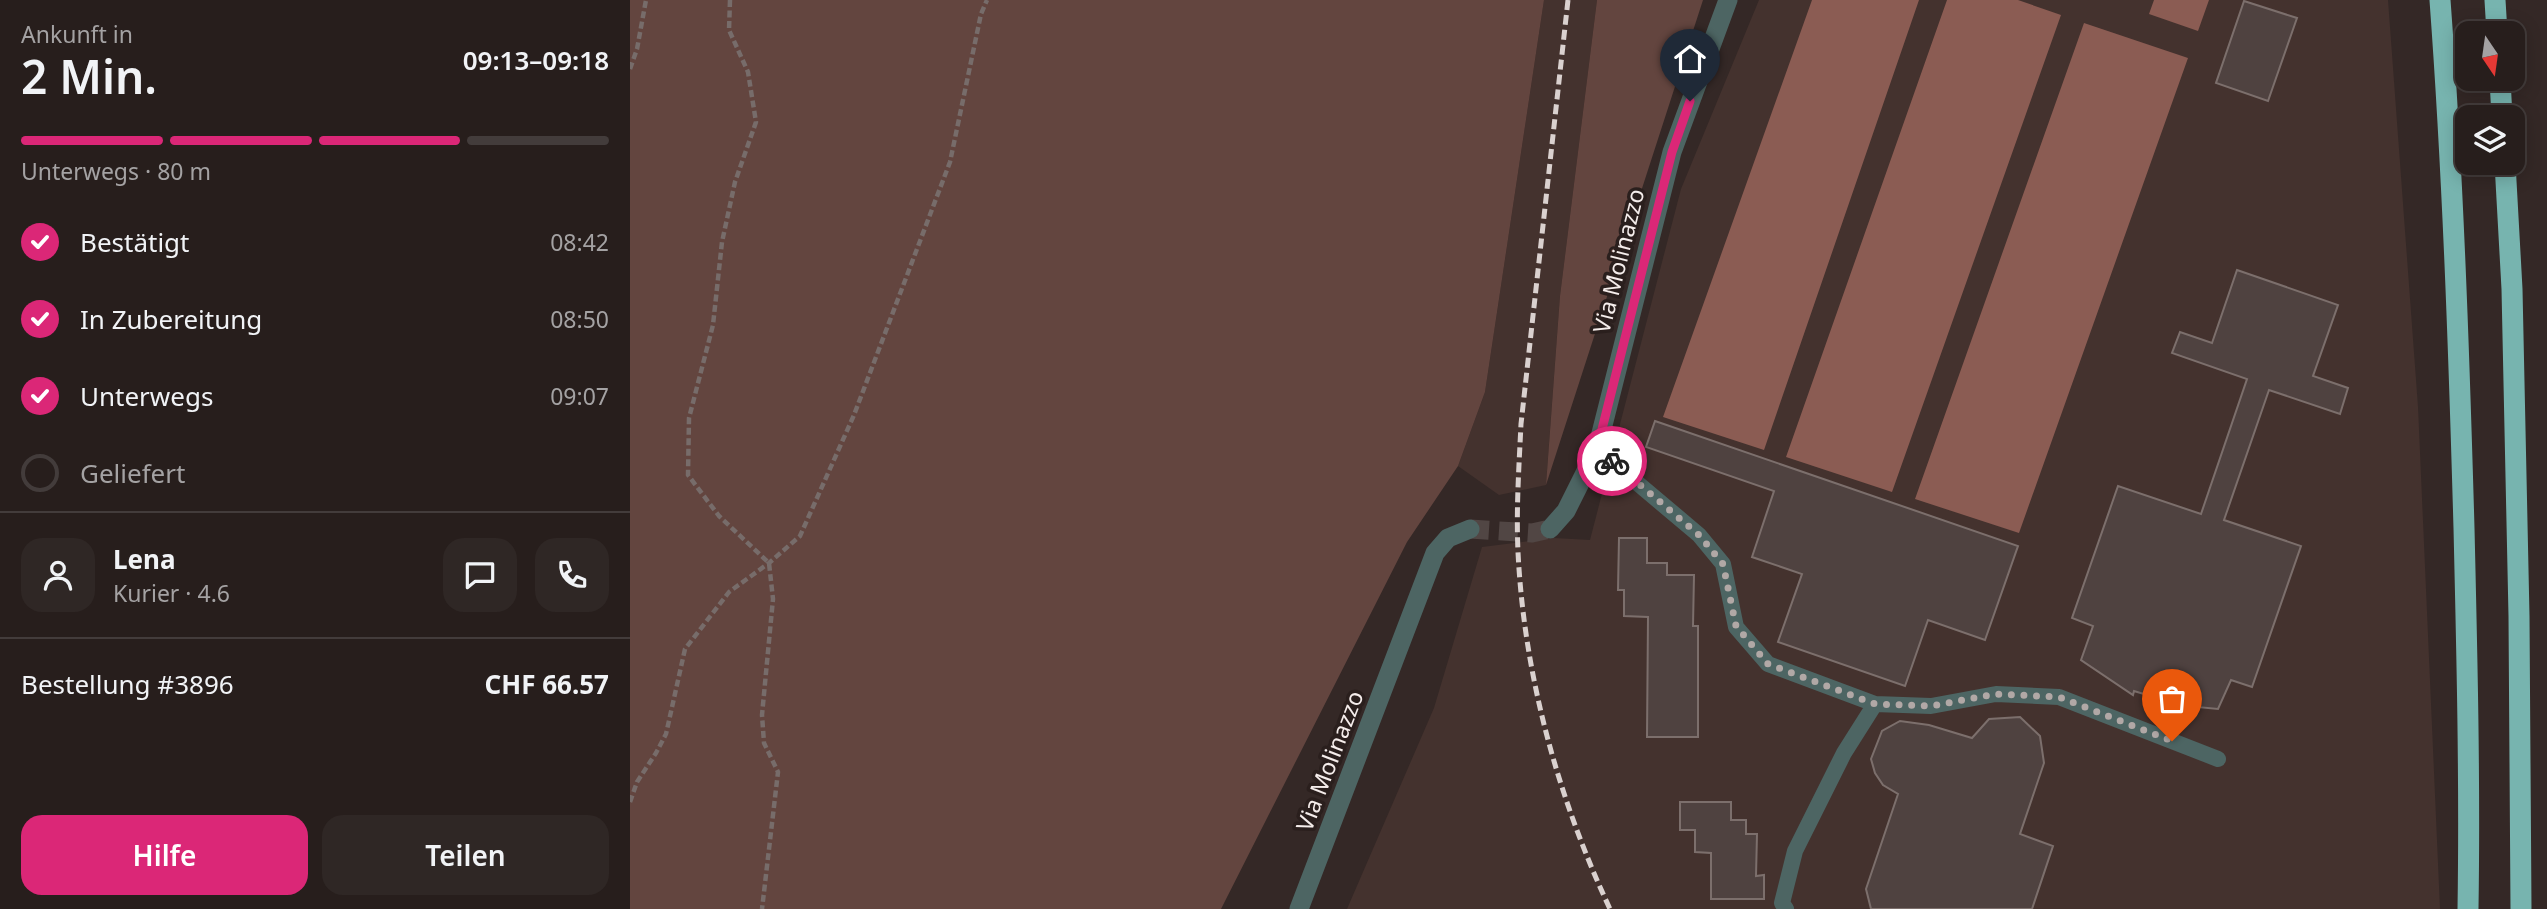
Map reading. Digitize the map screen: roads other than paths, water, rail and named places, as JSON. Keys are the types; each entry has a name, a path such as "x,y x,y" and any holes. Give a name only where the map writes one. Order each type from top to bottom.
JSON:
{"highway":[{"path":"2441,0 2461,421 2468,724 2468,909"},
{"path":"2495,0 2496,21"},
{"path":"2506,175 2512,289 2522,760 2521,909"}],"street":[{"name":"Via Molinazzo","path":"1550,529 1566,511 1597,449 1672,152 1728,0"},
{"name":"Via Molinazzo","path":"1299,909 1435,553 1448,538 1470,529"}],"lane":[{"path":"1597,449 1699,535 1723,564 1736,626 1768,664 1875,704 1931,706 1996,694 2059,697 2217,759"},
{"path":"1786,909 1782,903 1795,851 1844,753 1875,704"}],"tunnel":[{"path":"1470,529 1532,533 1550,529"}],"railway":[{"path":"1568,0 1521,424 1518,552 1528,644 1547,735 1575,824 1610,909"}]}
